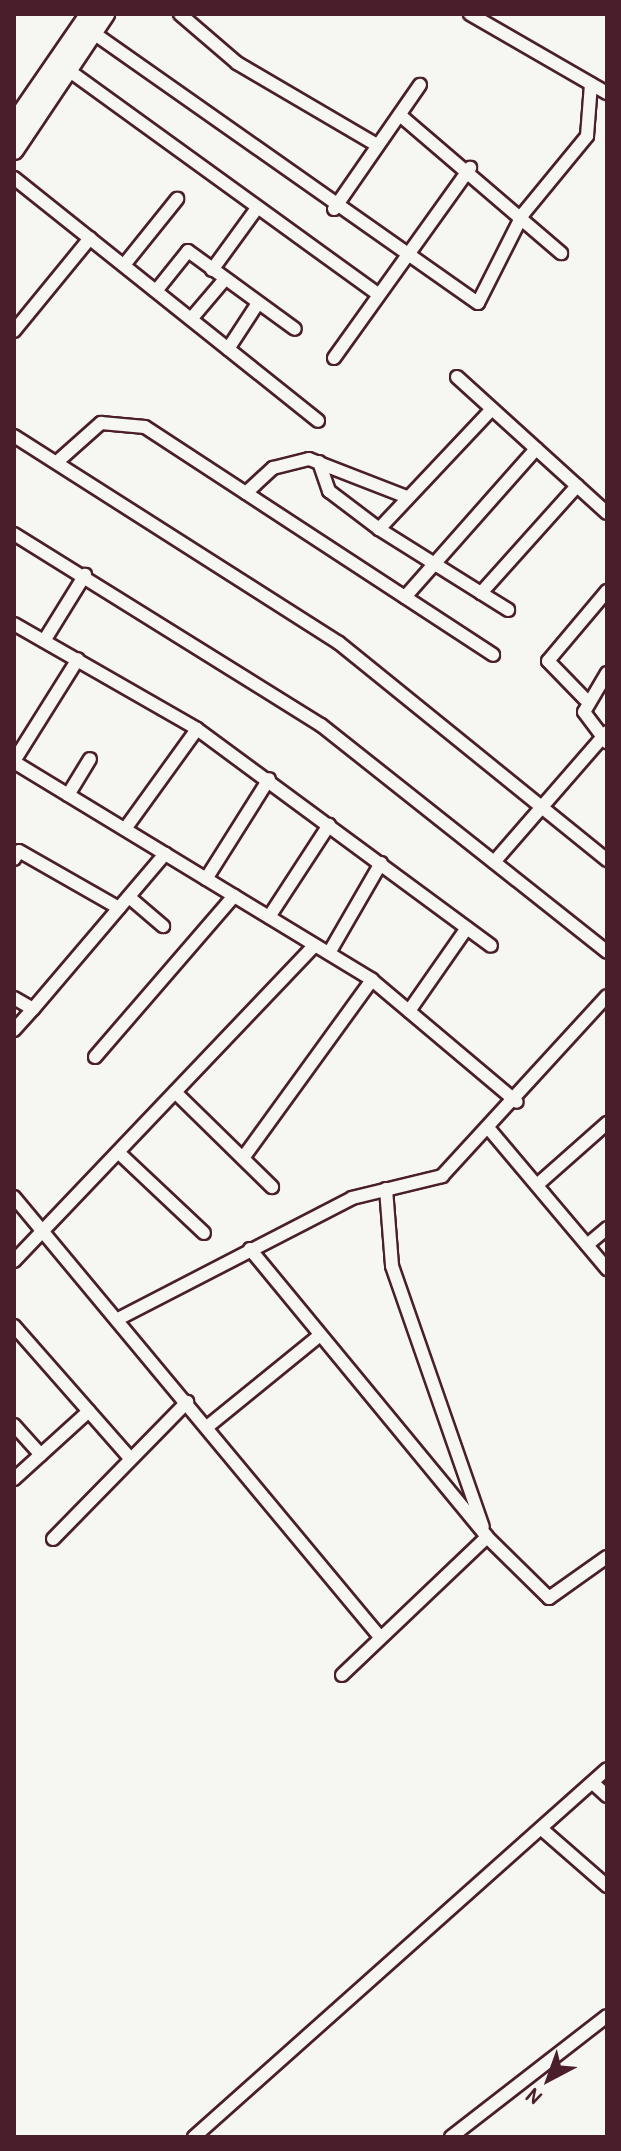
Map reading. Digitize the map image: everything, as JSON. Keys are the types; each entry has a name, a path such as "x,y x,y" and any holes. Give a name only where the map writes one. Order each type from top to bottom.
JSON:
{"main road":[{"path":"14,124 90,14"},
{"path":"14,150 71,72 105,14"}],"street":[{"path":"470,14 607,93"},
{"path":"186,16 237,63 377,145"},
{"path":"95,34 334,209 478,303 523,214 587,136 591,84"},
{"path":"71,72 378,294"},
{"path":"334,209 420,85"},
{"path":"401,116 470,168 523,214 561,253"},
{"path":"334,358 470,168"},
{"path":"14,178 318,421"},
{"path":"124,265 177,199"},
{"path":"212,270 257,208"},
{"path":"14,331 90,238"},
{"path":"156,291 188,251 295,329"},
{"path":"191,319 225,279"},
{"path":"228,349 258,303"},
{"path":"457,377 607,513"},
{"path":"379,529 492,409"},
{"path":"57,462 101,423 145,427 493,655"},
{"path":"14,436 339,643 607,860"},
{"path":"405,597 430,561 536,449"},
{"path":"246,493 273,468 319,462 407,497"},
{"path":"319,462 329,491 379,529 508,610"},
{"path":"481,593 577,486"},
{"path":"14,534 85,575 321,725 607,952"},
{"path":"44,641 85,575"},
{"path":"585,699 548,661 607,591"},
{"path":"14,624 197,729 269,779 491,946"},
{"path":"78,659 14,761 372,980 517,1102"},
{"path":"494,862 605,737 584,712 585,699 607,673"},
{"path":"125,829 197,729"},
{"path":"68,795 90,759"},
{"path":"206,879 269,779"},
{"path":"269,917 329,825"},
{"path":"14,859 19,851 119,908"},
{"path":"14,1030 165,854"},
{"path":"329,953 381,863"},
{"path":"95,1057 234,896"},
{"path":"129,897 163,926"},
{"path":"409,1011 467,928"},
{"path":"14,1261 315,945"},
{"path":"243,1158 372,980"},
{"path":"118,1319 250,1249 386,1189 442,1176 517,1102 607,996"},
{"path":"14,998 33,1009"},
{"path":"175,1092 272,1187"},
{"path":"537,1185 607,1123"},
{"path":"490,1130 607,1269"},
{"path":"118,1152 204,1233"},
{"path":"386,1189 392,1266 487,1537"},
{"path":"14,1197 44,1229 380,1637"},
{"path":"587,1245 607,1228"},
{"path":"250,1249 487,1537 549,1598 607,1557"},
{"path":"14,1326 131,1459"},
{"path":"207,1427 319,1336"},
{"path":"53,1539 187,1402"},
{"path":"14,1479 89,1411"},
{"path":"14,1425 41,1455"},
{"path":"342,1675 487,1537"},
{"path":"194,2137 544,1831 607,1769"},
{"path":"593,1783 607,1796"},
{"path":"544,1831 607,1886"},
{"path":"451,2137 607,2016"}]}
